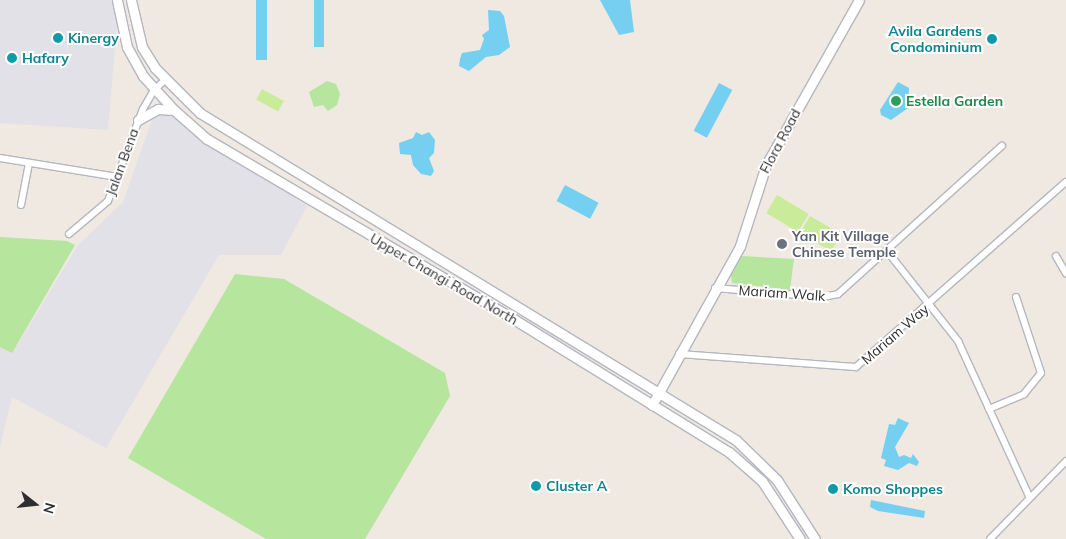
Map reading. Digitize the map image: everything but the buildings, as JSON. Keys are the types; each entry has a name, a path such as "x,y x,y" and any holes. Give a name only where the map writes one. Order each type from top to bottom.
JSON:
{"street":[{"name":"Upper Changi Road North","path":"117,0 127,47 154,90 208,139 652,405 749,467 770,491 800,539"},
{"name":"Upper Changi Road North","path":"131,0 142,47 164,82 228,133 660,392 755,455 778,480 815,539"},
{"name":"Flora Road","path":"715,288 740,246 766,165 859,0"},
{"name":"Jalan Bena","path":"69,234 104,206 138,120 154,90 164,82"},
{"path":"138,120 158,109 174,110"},
{"name":"Mariam Walk","path":"715,288 832,296 846,288 888,251 1002,146"},
{"path":"0,158 117,177"},
{"path":"21,205 29,164"},
{"name":"Mariam Way","path":"679,354 856,367 1066,182"},
{"path":"409,258 410,241"},
{"path":"888,251 958,341 1028,496"},
{"path":"1056,256 1066,273"},
{"path":"652,405 715,288"},
{"path":"989,410 1024,394 1041,374 1016,297"},
{"path":"992,538 1028,496 1066,461"}],"shaded area":[{"path":"0,0 119,0 108,130 0,123"},
{"path":"157,105 307,206 281,255 219,255 106,448 12,397 0,447 0,339 17,346 78,245 123,202"}],"green space":[{"path":"327,81 336,84 340,94 337,105 328,111 323,105 314,107 309,92"},
{"path":"262,89 284,101 278,112 256,99"},
{"path":"777,195 809,214 798,232 766,213"},
{"path":"810,216 841,234 831,251 800,233"},
{"path":"0,237 67,241 75,245 12,353 0,347"},
{"path":"742,256 794,259 790,290 732,283 731,275"},
{"path":"235,274 284,279 445,373 450,396 365,539 266,539 128,458"}],"water":[{"path":"256,0 267,0 267,60 256,60"},
{"path":"314,0 324,0 324,47 314,47"},
{"path":"600,0 630,0 634,32 619,35"},
{"path":"488,10 500,11 504,16 510,47 499,55 486,57 469,71 459,66 460,59 462,53 480,50 484,39 482,35 489,30"},
{"name":"Estella Garden","path":"898,82 909,88 908,108 891,120 881,115 880,110"},
{"path":"719,83 732,90 707,138 694,131"},
{"path":"416,132 422,135 429,132 435,140 434,153 429,158 434,171 431,176 421,174 413,165 411,155 400,154 399,143 413,138"},
{"path":"565,185 599,203 590,219 557,201"},
{"path":"898,418 909,423 895,447 899,457 904,455 911,458 913,454 919,462 917,466 909,463 898,470 884,466 886,460 881,458 889,424 895,425"},
{"path":"871,500 925,511 924,518 878,511 870,507"}],"place":[{"name":"Kinergy","path":"58,38"},
{"name":"Avila Gardens Condominium","path":"992,39"},
{"name":"Hafary","path":"12,58"},
{"name":"Estella Garden","path":"896,101"},
{"name":"Yan Kit Village Chinese Temple","path":"782,244"},
{"name":"Cluster A","path":"536,486"},
{"name":"Komo Shoppes","path":"833,489"}]}
